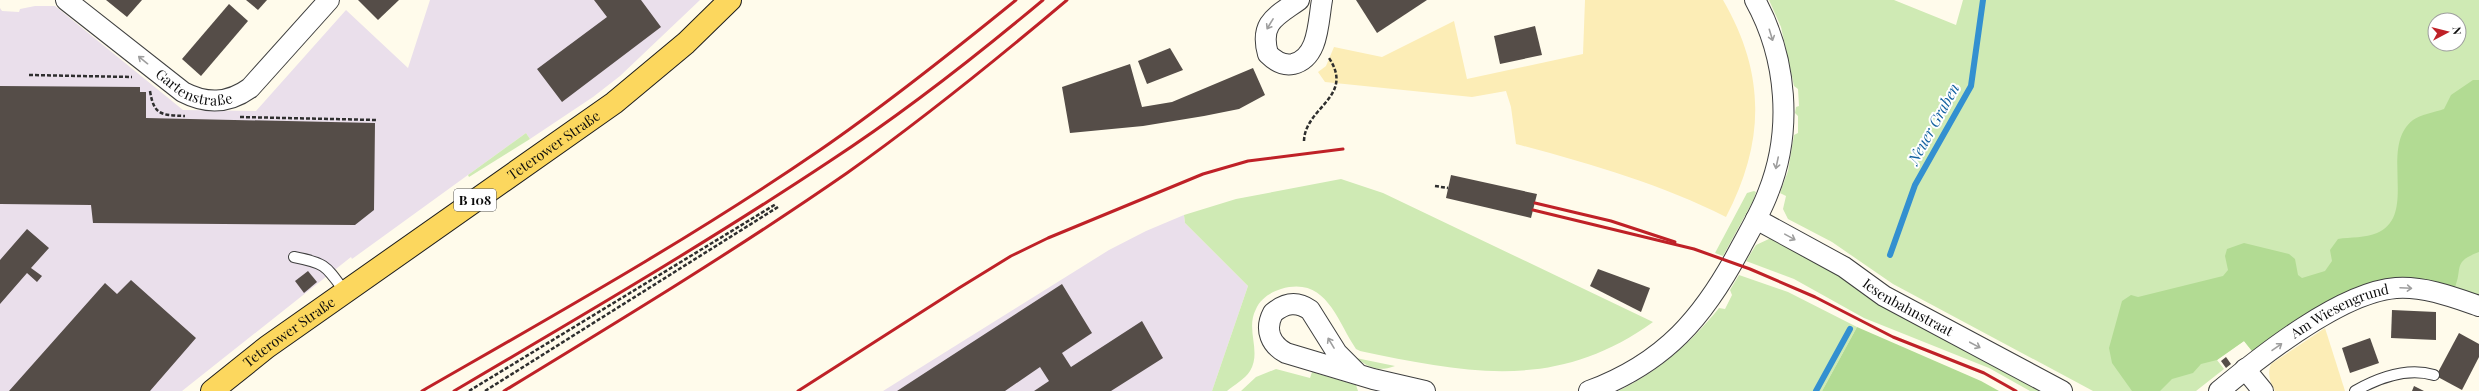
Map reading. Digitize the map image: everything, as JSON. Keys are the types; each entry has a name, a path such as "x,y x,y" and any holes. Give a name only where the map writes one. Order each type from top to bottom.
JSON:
{"main road":[{"name":"Teterower Straße","path":"212,391 267,347 614,102 686,43 730,0"}],"street":[{"name":"Gartenstraße","path":"66,0 183,92 194,98 217,102 241,94 250,88 323,2"},
{"path":"1300,0 1273,18 1265,35 1268,54 1281,63 1291,65 1301,62 1309,56 1313,48 1322,0"},
{"path":"1590,391 1630,373 1648,362 1685,331 1715,294 1756,219 1768,193 1776,166 1783,123 1784,97 1780,70 1770,30 1755,0"},
{"name":"Iesenbahnstraat","path":"1756,219 1844,267 1884,296 2062,391"},
{"name":"Am Wiesengrund","path":"2218,391 2245,369 2326,315 2363,296 2380,290 2397,288 2422,289 2479,306"},
{"path":"2245,369 2263,391"},
{"path":"1357,373 1425,391"}],"lane":[{"path":"294,257 316,261 325,266 345,292"},
{"path":"2355,391 2389,376 2414,371 2434,375"}],"path":[{"path":"1304,141 1304,130 1313,116 1330,99 1335,88 1334,67 1329,58"},
{"path":"1436,186 1448,188"},
{"path":"469,391 776,204"},
{"path":"485,391 778,207"},
{"path":"769,208 771,212"}],"shaded area":[{"path":"430,0 700,0 620,76 593,97 530,139 526,133 352,259 351,257 182,391 0,391 0,8 2,11 19,12 20,9 35,6 55,6 183,110 256,111 346,10 408,68"},
{"path":"1184,215 1185,223 1248,286 1212,391 883,391 1109,250 1146,231"}],"green space":[{"path":"1769,0 1894,0 1956,25 1963,0 2479,0 2479,295 2455,287 2423,281 2252,351 2244,341 2217,360 2224,369 2196,391 2093,391 1893,284 1832,242 1788,219 1783,209 1786,196 1780,193 1788,171 1794,135 1798,133 1798,116 1795,113 1796,107 1799,106 1798,89 1794,86 1781,27"},
{"path":"2473,80 2479,80 2479,252 2462,262 2455,287 2423,281 2264,348 2252,351 2244,341 2217,360 2201,364 2193,373 2172,379 2160,391 2132,391 2112,363 2109,348 2122,301 2131,295 2138,297 2223,276 2228,270 2225,256 2227,249 2244,243 2289,254 2295,259 2298,275 2302,278 2325,271 2332,261 2330,250 2338,239 2373,235 2389,224 2395,212 2398,196 2397,163 2403,132 2416,118 2444,109 2451,95"},
{"path":"526,133 530,139 469,177 468,175"},
{"path":"1341,179 1383,193 1653,322 1617,344 1582,359 1547,368 1512,371 1476,370 1439,366 1360,351 1356,349 1335,313 1319,294 1309,289 1296,287 1281,289 1266,296 1256,309 1252,325 1254,356 1253,363 1248,374 1227,391 1212,391 1248,286 1185,223 1184,215 1236,199"},
{"path":"1754,191 1756,192 1753,201 1723,256 1715,253 1747,193"},
{"path":"1771,238 1781,239 2047,391 2030,391 1989,368 1864,318 1794,279 1746,261 1756,245"},
{"path":"1739,275 1788,292 1857,327 1822,391 1618,391 1647,375 1673,356 1697,333 1719,308 1725,309 1732,295 1730,290"},
{"path":"1857,327 1981,381 1999,391 1822,391"},
{"path":"1356,358 1395,366 1384,369 1374,368"},
{"path":"1276,369 1310,378 1312,372 1356,385 1358,391 1241,391 1256,377"}],"sand":[{"path":"1585,0 1723,0 1737,27 1747,55 1753,81 1755,108 1754,135 1748,162 1739,189 1726,217 1650,184 1516,144 1511,107 1506,91 1472,97 1325,82 1318,72 1326,66 1334,47 1382,57 1454,21 1467,79 1583,54"},
{"path":"2325,328 2345,391 2275,391 2270,378 2269,371 2271,364"}],"building":[{"path":"106,0 142,0 127,17"},
{"path":"246,0 267,0 258,10"},
{"path":"358,0 399,0 378,20"},
{"path":"594,0 641,0 661,27 562,102 537,69 607,17"},
{"path":"1356,0 1427,0 1377,33"},
{"path":"229,4 248,21 201,76 182,59"},
{"path":"1535,26 1542,55 1500,64 1494,36"},
{"path":"1170,48 1183,70 1147,84 1138,61"},
{"path":"1130,64 1142,107 1172,102 1253,68 1265,95 1239,109 1204,116 1143,126 1070,133 1062,87"},
{"path":"0,86 140,87 140,92 146,92 146,118 375,123 374,210 355,225 93,223 91,205 0,204"},
{"path":"1451,175 1537,194 1531,218 1446,198"},
{"path":"27,229 49,248 31,268 42,276 37,282 27,273 0,304 0,260"},
{"path":"1598,269 1650,288 1641,312 1590,286"},
{"path":"308,271 317,282 304,293 295,281"},
{"path":"131,280 196,338 150,391 9,391 105,283 117,294"},
{"path":"1062,284 1092,333 1062,353 1071,367 1142,321 1163,358 1111,391 1034,391 1049,381 1040,367 1005,391 897,391"},
{"path":"2392,310 2436,312 2436,340 2391,338"},
{"path":"2459,333 2479,344 2479,357 2462,390 2436,376"},
{"path":"2370,338 2379,363 2350,373 2342,348"},
{"path":"2226,357 2231,364 2226,368 2221,361"},
{"path":"2414,386 2424,391 2412,391"}],"waterway":[{"name":"Neuer Graben","path":"1890,255 1915,185 1971,86 1983,0"},
{"name":"Neuer Graben","path":"1816,391 1850,329"}],"railway":[{"path":"422,391 623,275 723,214 772,182 820,150 895,96 1016,0"},
{"path":"454,391 691,250 830,161 939,84 1043,0"},
{"path":"504,391 634,312 805,202 847,173 959,89 1067,0"},
{"path":"798,391 1011,256 1048,238 1203,174 1248,161 1343,149"},
{"path":"1535,203 1611,221 1675,242"},
{"path":"1533,210 1694,249 1750,269 1815,297 1893,337 1984,373 2016,391"}]}
